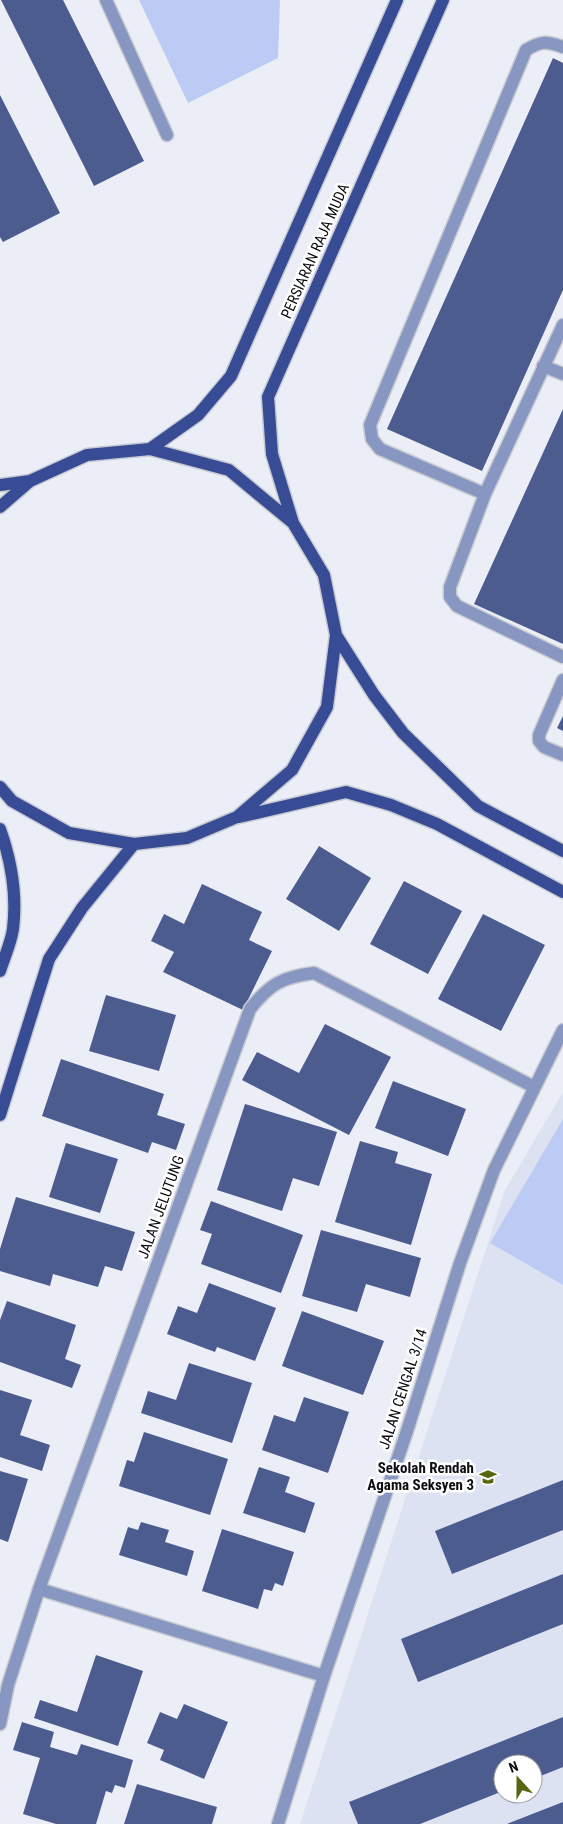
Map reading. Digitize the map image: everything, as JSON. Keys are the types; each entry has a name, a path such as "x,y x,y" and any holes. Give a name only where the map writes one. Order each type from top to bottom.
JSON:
{"main road":[{"name":"PERSIARAN RAJA MUDA","path":"150,449 198,415 231,376 397,0"},
{"name":"PERSIARAN RAJA MUDA","path":"293,523 272,454 268,397 443,0"},
{"path":"0,507 30,481 87,455 150,449 229,470 293,523 324,575 336,635 327,707 292,770 237,817"},
{"path":"0,485 30,481"},
{"path":"336,635 374,695 403,733 478,806 563,851"},
{"path":"0,787 12,801 69,833 134,844 187,838 237,817 346,792 392,806 437,824 563,892"},
{"path":"0,829 13,885 13,930 0,971"},
{"path":"0,1115 49,959 82,908 134,844"}],"street":[{"path":"106,0 167,135"},
{"path":"485,494 380,449 372,439 370,425 526,50 539,42 552,43 563,47"},
{"path":"563,325 485,494 450,587 450,597 457,606 563,658"},
{"path":"543,366 563,374"},
{"path":"563,680 539,735 539,742 563,755"},
{"name":"JALAN JELUTUNG","path":"0,1724 8,1685 39,1589 250,1009 262,994 276,983 294,976 314,973 534,1087"},
{"name":"JALAN CENGAL 3/14","path":"278,1824 324,1676 460,1263 494,1170 563,1030"},
{"path":"39,1589 324,1676"}],"shaded area":[{"path":"139,0 280,0 278,58 188,103"},
{"name":"Sekolah Rendah Agama Seksyen 3","path":"563,1092 563,1824 300,1824 505,1190"},
{"path":"563,1119 563,1285 490,1243"}],"building":[{"path":"1,0 63,0 144,161 94,186"},
{"path":"553,58 563,63 563,290 482,471 387,429"},
{"path":"0,95 60,213 3,242 0,237"},
{"path":"563,409 563,644 474,604"},
{"path":"563,716 563,731 557,728"},
{"path":"319,846 371,878 339,931 286,899"},
{"path":"404,881 462,911 428,974 370,944"},
{"path":"202,884 262,912 249,940 272,951 243,1010 163,972 174,952 151,941 164,914 184,924"},
{"path":"483,914 545,945 501,1031 438,999"},
{"path":"106,995 176,1015 159,1071 89,1051"},
{"path":"325,1024 391,1057 349,1135 242,1080 257,1052 299,1073"},
{"path":"61,1059 164,1094 157,1115 185,1124 176,1150 152,1142 148,1153 42,1116"},
{"path":"393,1081 466,1109 448,1156 375,1128"},
{"path":"245,1104 337,1132 319,1186 293,1178 282,1211 217,1190"},
{"path":"360,1141 398,1152 395,1163 432,1174 411,1245 335,1222"},
{"path":"66,1143 118,1159 100,1213 49,1197"},
{"path":"16,1197 135,1232 122,1271 105,1266 98,1287 53,1274 50,1286 0,1271 0,1249"},
{"path":"211,1201 303,1235 281,1293 201,1264 212,1234 200,1230"},
{"path":"321,1230 421,1258 410,1297 366,1284 357,1312 302,1296"},
{"path":"209,1283 276,1308 255,1361 217,1347 215,1352 167,1334 178,1306 197,1313"},
{"path":"7,1301 76,1325 65,1359 81,1365 72,1388 0,1362 0,1320"},
{"path":"302,1311 384,1341 363,1395 282,1366"},
{"path":"189,1363 252,1383 232,1443 141,1413 148,1391 176,1400"},
{"path":"0,1390 32,1400 20,1435 50,1445 42,1471 0,1457"},
{"path":"304,1397 349,1412 328,1473 262,1450 274,1415 295,1422"},
{"path":"144,1432 228,1459 210,1515 119,1486 127,1460 134,1462"},
{"path":"259,1467 290,1477 285,1492 315,1503 305,1533 243,1513"},
{"path":"0,1471 28,1479 8,1542 0,1539"},
{"path":"563,1480 563,1530 452,1574 435,1531"},
{"path":"141,1522 169,1530 165,1542 194,1551 187,1576 119,1555 128,1527 138,1530"},
{"path":"222,1529 294,1552 283,1586 275,1583 272,1591 264,1589 258,1609 202,1591"},
{"path":"563,1574 563,1624 418,1682 401,1639"},
{"path":"96,1655 143,1671 118,1746 34,1718 40,1700 77,1712"},
{"path":"184,1704 228,1722 204,1779 160,1760 164,1750 147,1743 160,1712 177,1719"},
{"path":"563,1717 563,1767 543,1775 543,1754 493,1754 493,1795 420,1824 358,1824 349,1802"},
{"path":"22,1722 54,1732 50,1747 77,1755 81,1744 133,1760 125,1788 115,1785 112,1793 106,1791 96,1824 56,1824 23,1814 40,1758 13,1750"},
{"path":"137,1784 217,1807 212,1824 124,1824"},
{"path":"563,1802 563,1824 507,1824"}],"place":[{"name":"Sekolah Rendah Agama Seksyen 3","path":"488,1477"}]}
